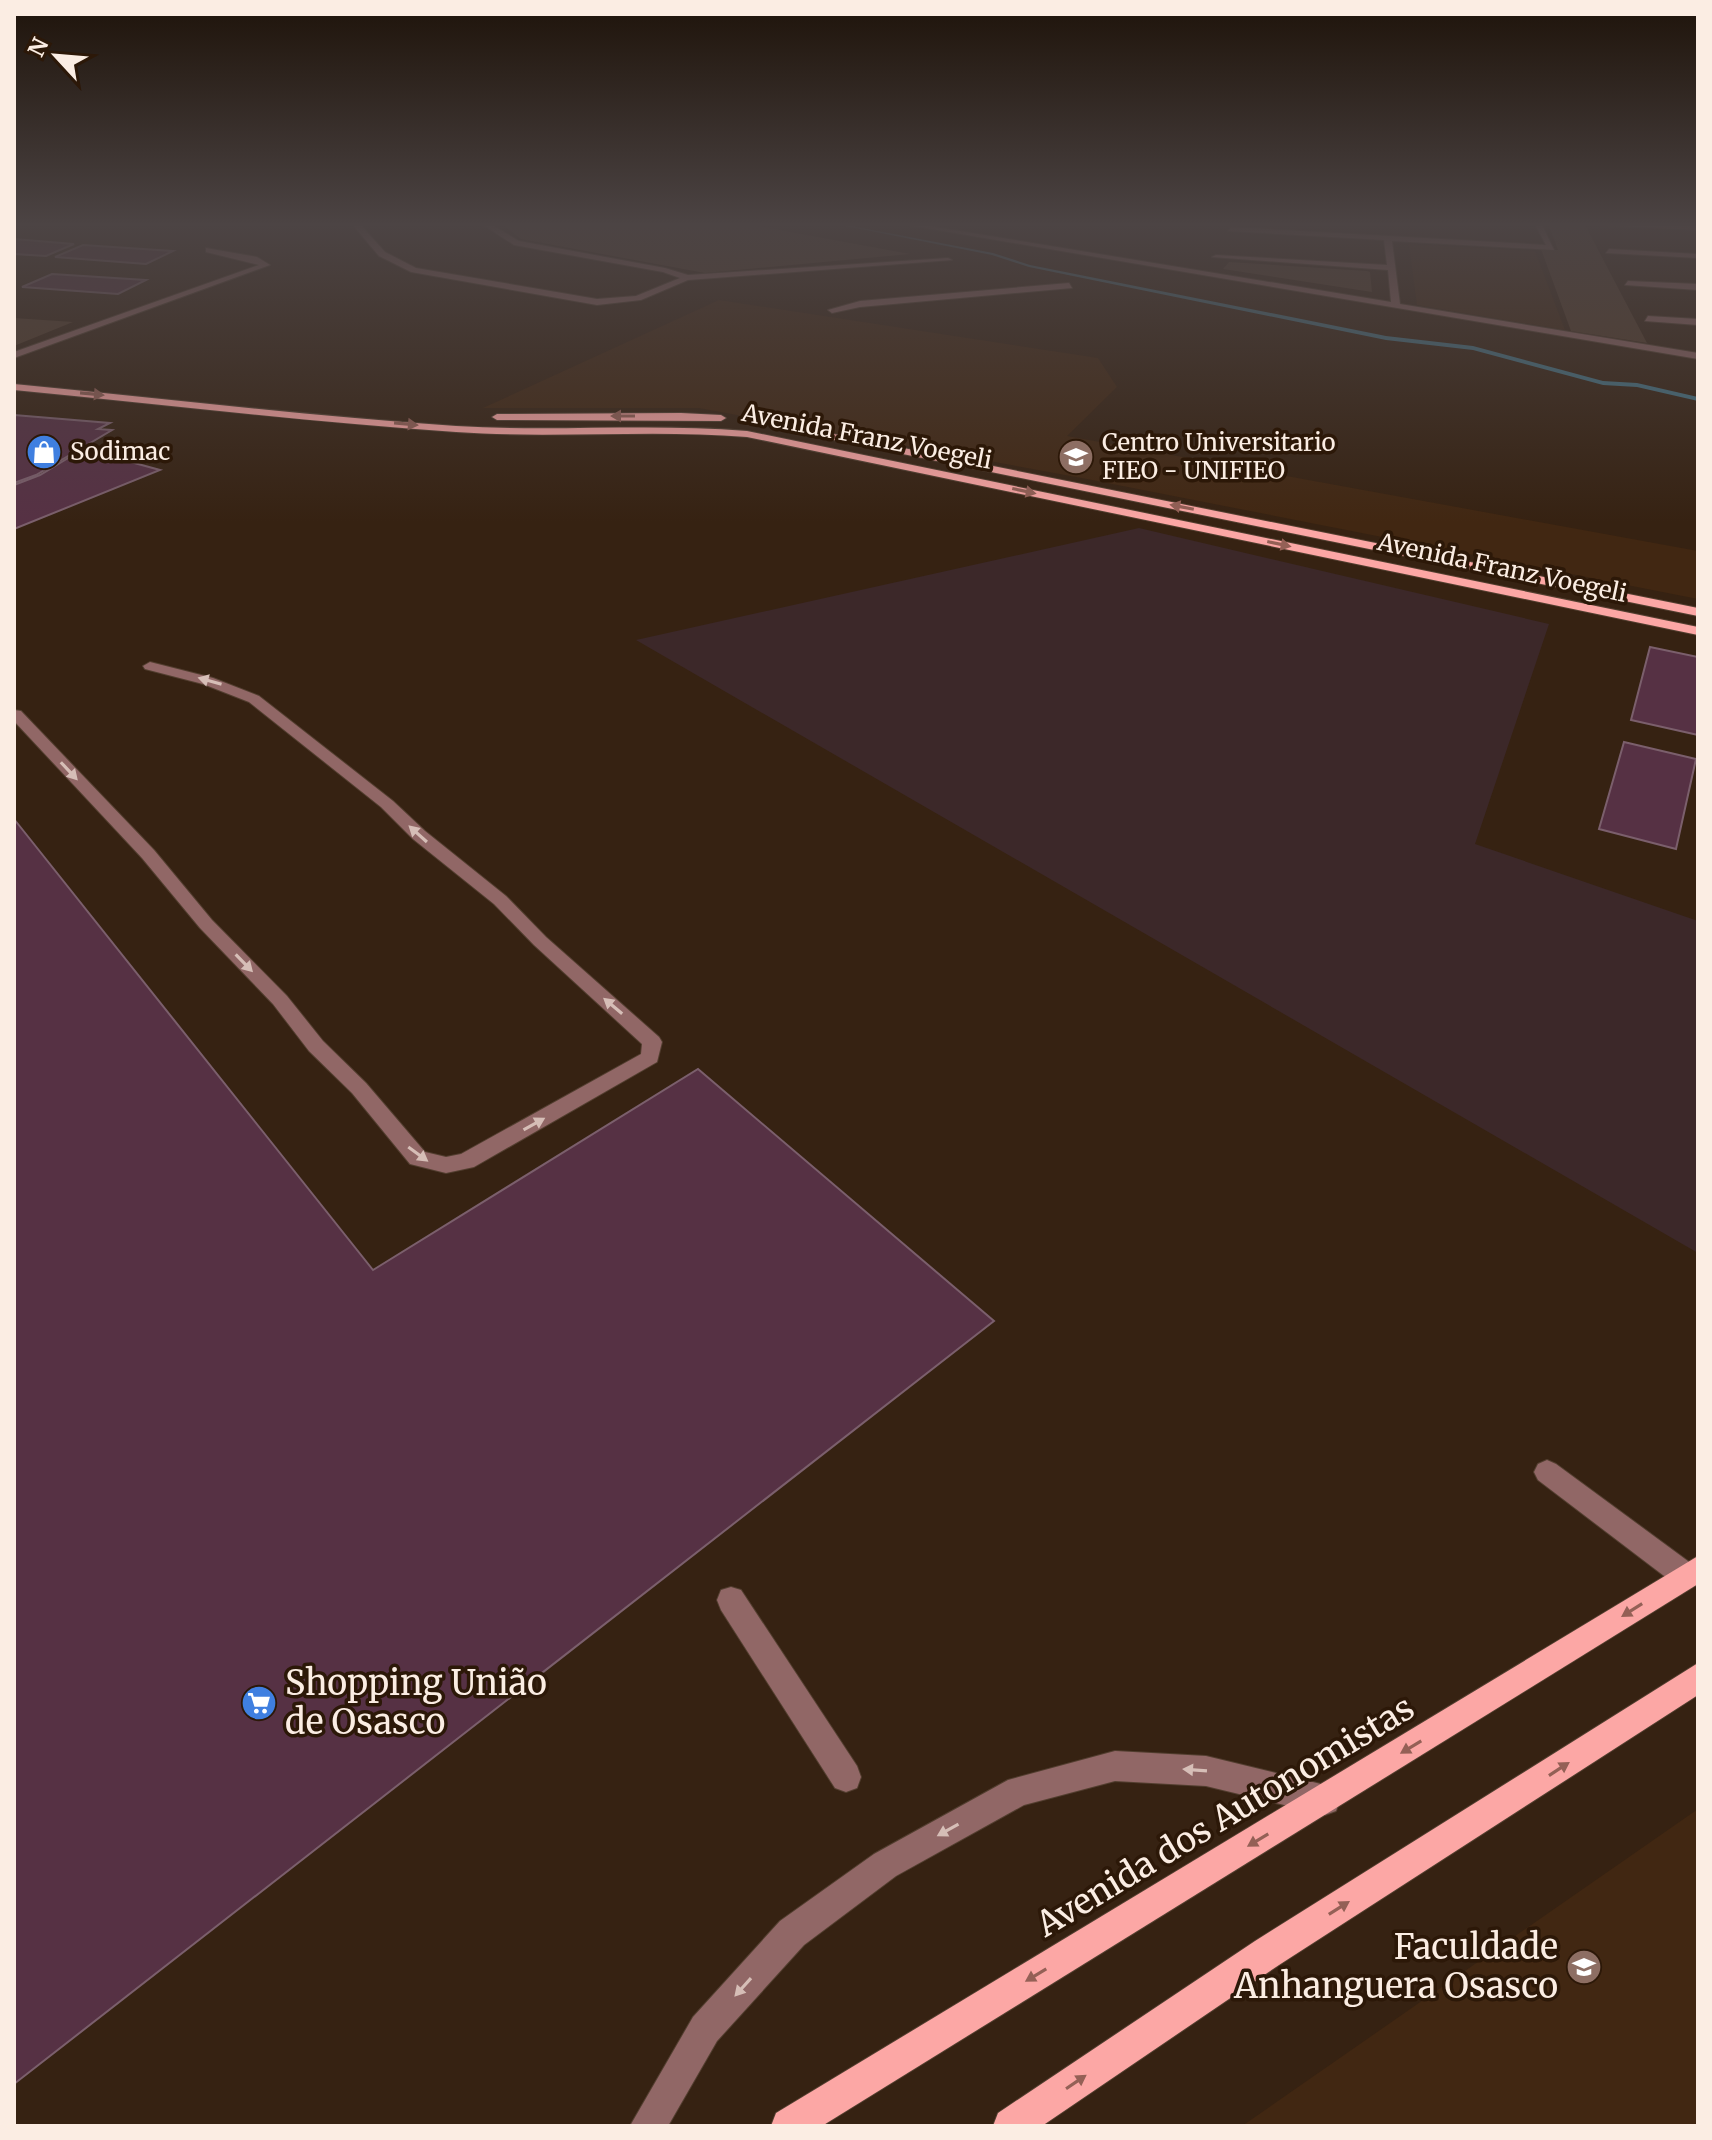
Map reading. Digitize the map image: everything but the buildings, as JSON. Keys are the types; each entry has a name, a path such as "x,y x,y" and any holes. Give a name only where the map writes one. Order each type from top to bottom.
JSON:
{"main road":[{"path":"14,374 373,408"},
{"name":"Avenida Franz Voegeli","path":"14,387 487,431 699,430 776,439 1698,631"},
{"path":"317,416 352,409 391,410"},
{"name":"Avenida Franz Voegeli","path":"469,416 665,416 750,421"},
{"path":"665,416 673,422 670,430"},
{"path":"699,430 709,417"},
{"name":"Avenida Franz Voegeli","path":"765,424 1698,612"},
{"name":"Avenida dos Autonomistas","path":"789,2126 1325,1800 1692,1572"},
{"path":"1011,2126 1267,1953 1698,1678"}],"street":[{"path":"14,355 104,323"},
{"path":"1502,323 1698,356"},
{"path":"16,714 148,854 206,924 280,1000 316,1046 359,1088 418,1158 446,1165 466,1161 644,1064 650,1057 652,1042 627,1017 550,951 500,900 321,750 254,699 220,684 150,666"},
{"path":"1547,1472 1692,1572"},
{"path":"731,1600 846,1777"},
{"path":"648,2126 705,2029 792,1933 885,1865 1019,1791 1115,1766 1206,1771 1325,1800"}],"shaded area":[{"path":"14,323 71,323 14,346"},
{"name":"Centro Universitario FIEO - UNIFIEO","path":"669,323 868,323 1098,358 1117,387 1067,436 1698,551 1698,599 1087,479 699,408 483,408"},
{"path":"1523,323 1562,323 1565,330"},
{"path":"1568,323 1636,323 1647,343 1571,331"},
{"path":"1139,528 1549,624 1475,844 1698,921 1698,1253 636,640"},
{"name":"Faculdade Anhanguera Osasco","path":"1698,1809 1698,2126 1242,2126"}],"waterway":[{"path":"1311,323 1386,338 1473,348 1603,383 1637,385 1698,399"}],"place":[{"name":"Sodimac","path":"44,452"},
{"name":"Centro Universitario FIEO - UNIFIEO","path":"1076,457"},
{"name":"Shopping União de Osasco","path":"259,1703"},
{"name":"Faculdade Anhanguera Osasco","path":"1584,1967"}]}
